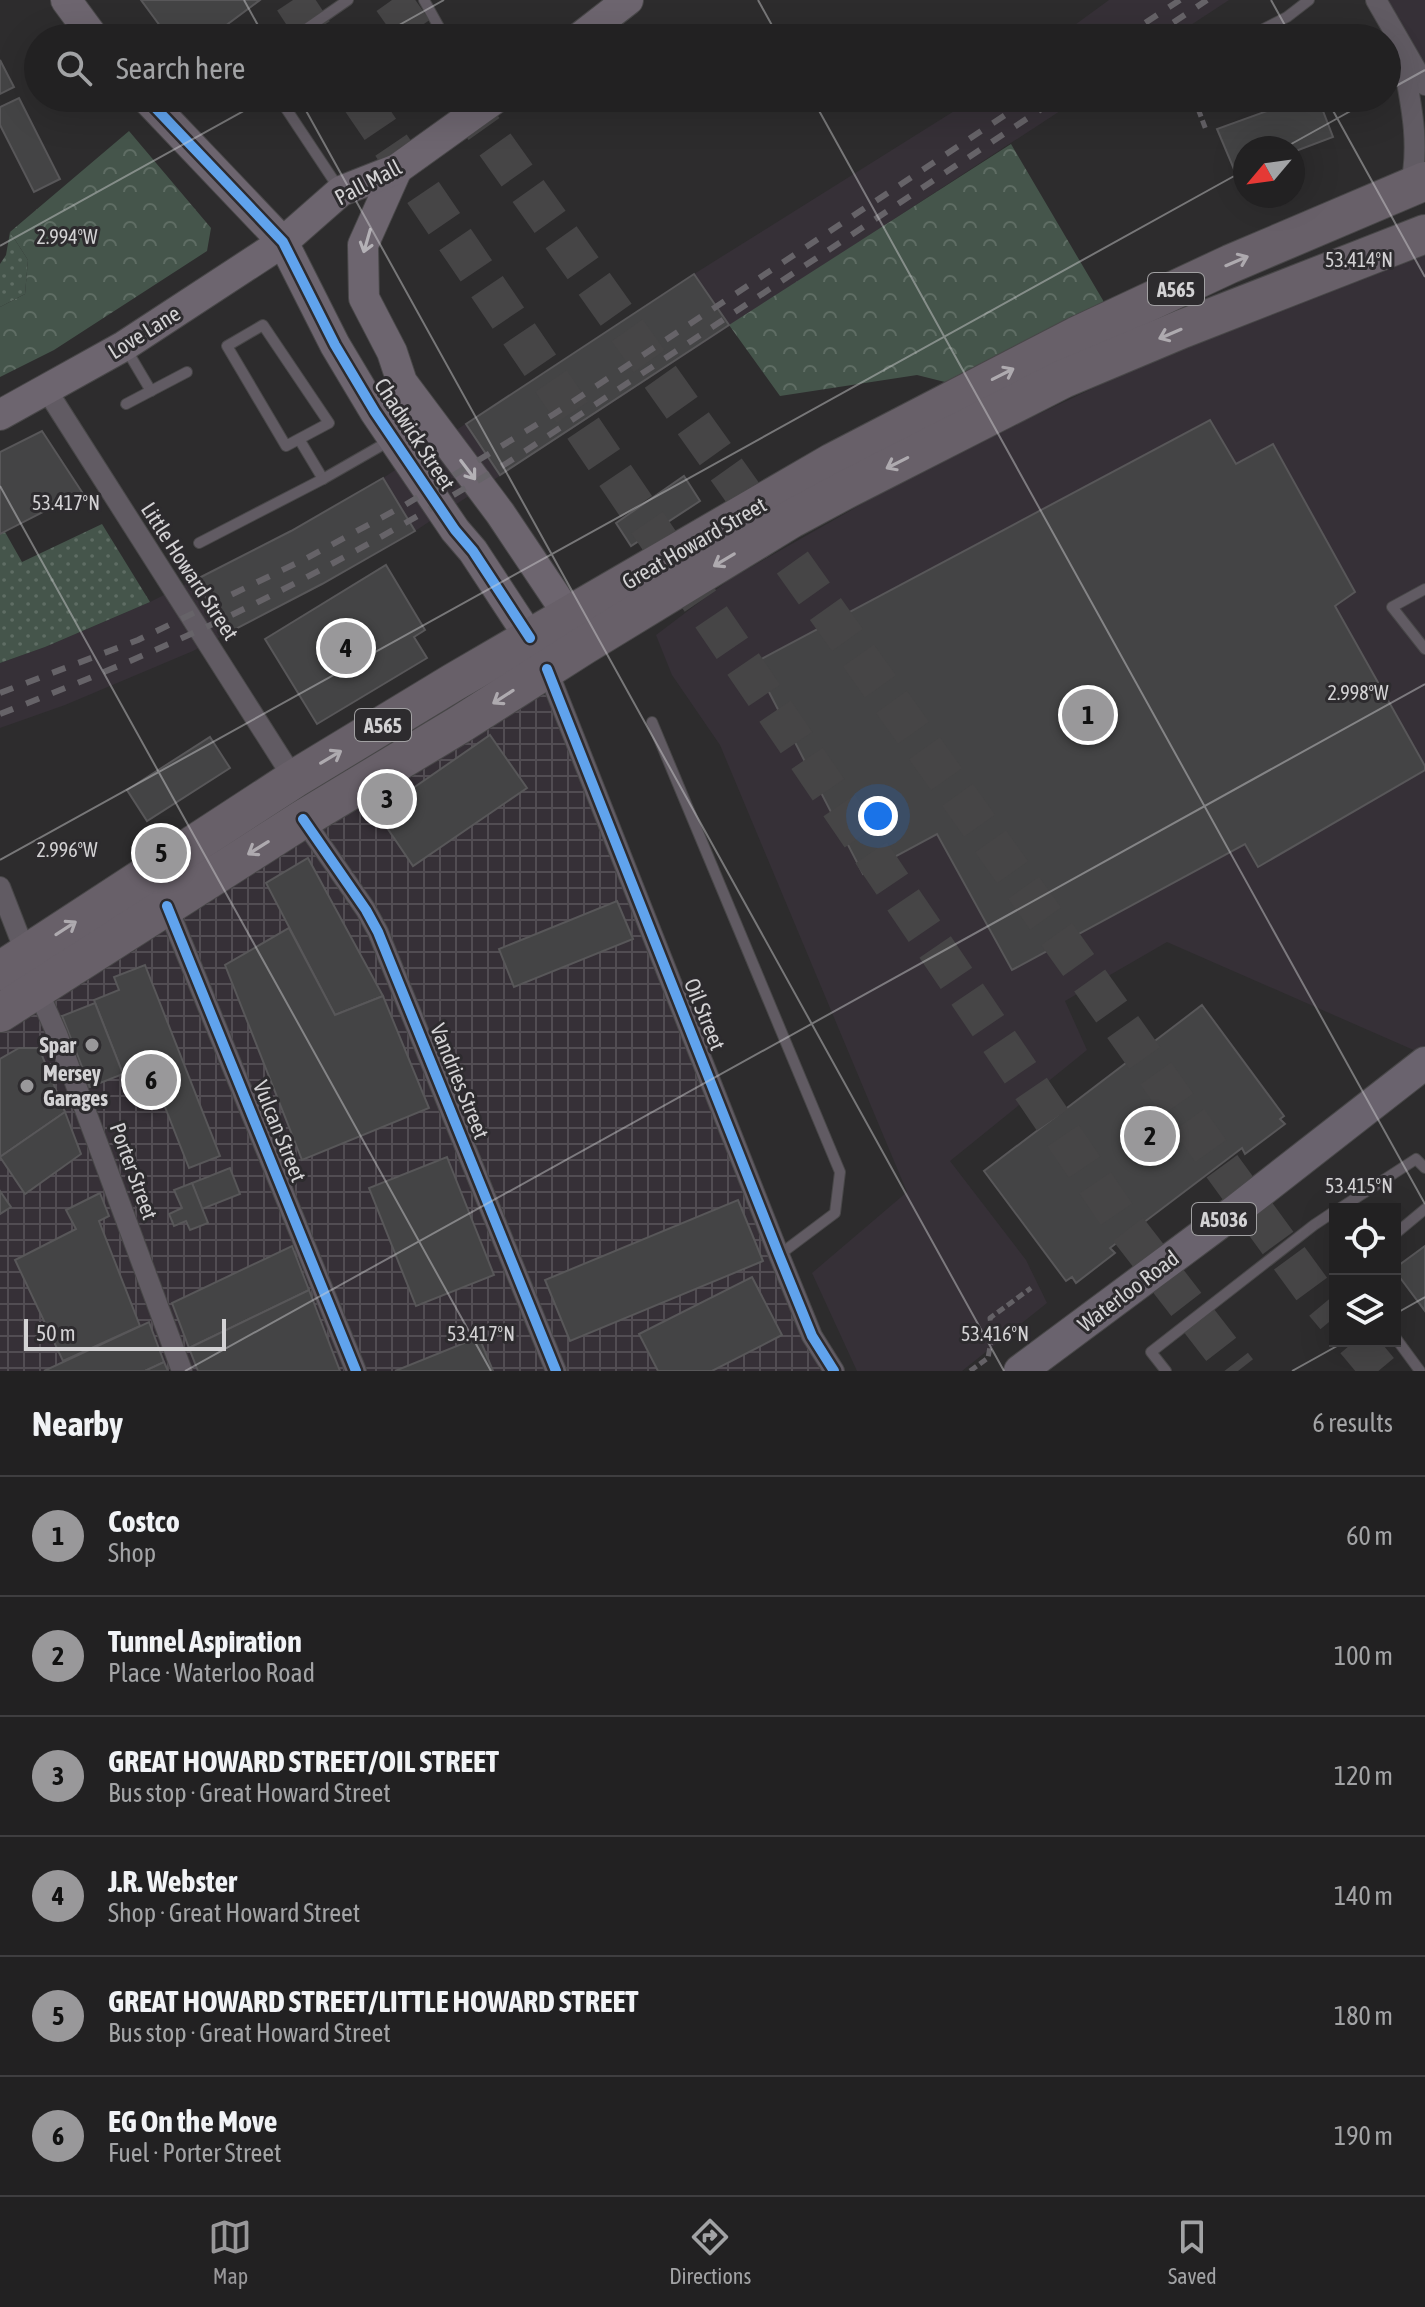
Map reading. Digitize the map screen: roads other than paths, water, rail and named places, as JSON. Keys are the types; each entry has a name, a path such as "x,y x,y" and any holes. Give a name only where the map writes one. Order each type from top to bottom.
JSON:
{"highway":[{"name":"Great Howard Street","path":"21,971 167,906 459,725 538,653 569,616 940,423 1076,336 1230,264 1417,184"},
{"name":"Great Howard Street","path":"940,423 1063,379 1425,234"},
{"name":"Great Howard Street","path":"0,1013 21,971 294,779 791,519 840,475"}],"main road":[{"name":"Waterloo Road","path":"1020,1371 1234,1212 1425,1063"}],"street":[{"path":"66,0 84,24"},
{"path":"602,24 628,0"},
{"path":"1376,0 1389,24"},
{"path":"1401,46 1425,85"},
{"path":"1401,50 1416,140 1417,184"},
{"name":"Chadwick Street","path":"159,112 283,242 335,345 393,439 455,530 473,551 538,653"},
{"name":"Pall Mall","path":"283,242 341,191 397,169 474,112"},
{"name":"Chadwick Street","path":"397,169 363,245 364,298 392,352 402,382 500,513 569,616"},
{"name":"Love Lane","path":"0,415 124,346 283,242"},
{"name":"Chadwick Street","path":"335,345 402,382"},
{"name":"Little Howard Street","path":"46,389 294,779"},
{"name":"Oil Street","path":"538,653 812,1336 834,1371"},
{"name":"Vandries Street","path":"303,819 378,932 556,1371"},
{"name":"Porter Street","path":"0,887 21,971 57,1034 182,1371"},
{"name":"Vulcan Street","path":"167,906 356,1371"}],"lane":[{"path":"313,24 348,0"},
{"path":"424,0 437,24"},
{"path":"1273,24 1309,0"},
{"path":"288,112 341,191"},
{"path":"263,325 329,423 299,439 286,446 227,346 263,325"},
{"path":"124,346 151,391"},
{"path":"126,404 187,372"},
{"path":"299,439 323,479"},
{"path":"199,543 393,439"},
{"path":"1425,589 1392,607 1425,649"},
{"path":"652,722 840,1172 835,1213 779,1255"},
{"path":"1348,1203 1416,1159 1425,1168"},
{"path":"1401,1229 1425,1209"},
{"path":"1166,1371 1151,1352 1329,1215"},
{"path":"1401,1345 1420,1371"}],"tunnel":[{"path":"293,0 309,24"},
{"path":"392,0 409,24"},
{"path":"369,112 1117,1215 1238,1371"},
{"path":"472,112 1213,1154 1329,1310"},
{"path":"1360,1347 1380,1371"}],"railway":[{"path":"1143,24 1180,0"},
{"path":"1171,24 1207,0"},
{"path":"0,693 138,640 307,558 405,505 554,414 1010,112"},
{"path":"0,714 219,621 329,565 436,505 507,463 1037,112"}],"place":[{"name":"J.R. Webster","path":"346,648"},
{"name":"Costco","path":"1088,715"},
{"name":"GREAT HOWARD STREET/OIL STREET","path":"387,799"},
{"name":"GREAT HOWARD STREET/LITTLE HOWARD STREET","path":"161,853"},
{"name":"Spar","path":"92,1045"},
{"name":"EG On the Move","path":"151,1080"},
{"name":"Mersey Garages","path":"27,1086"},
{"name":"Tunnel Aspiration","path":"1150,1136"}]}
